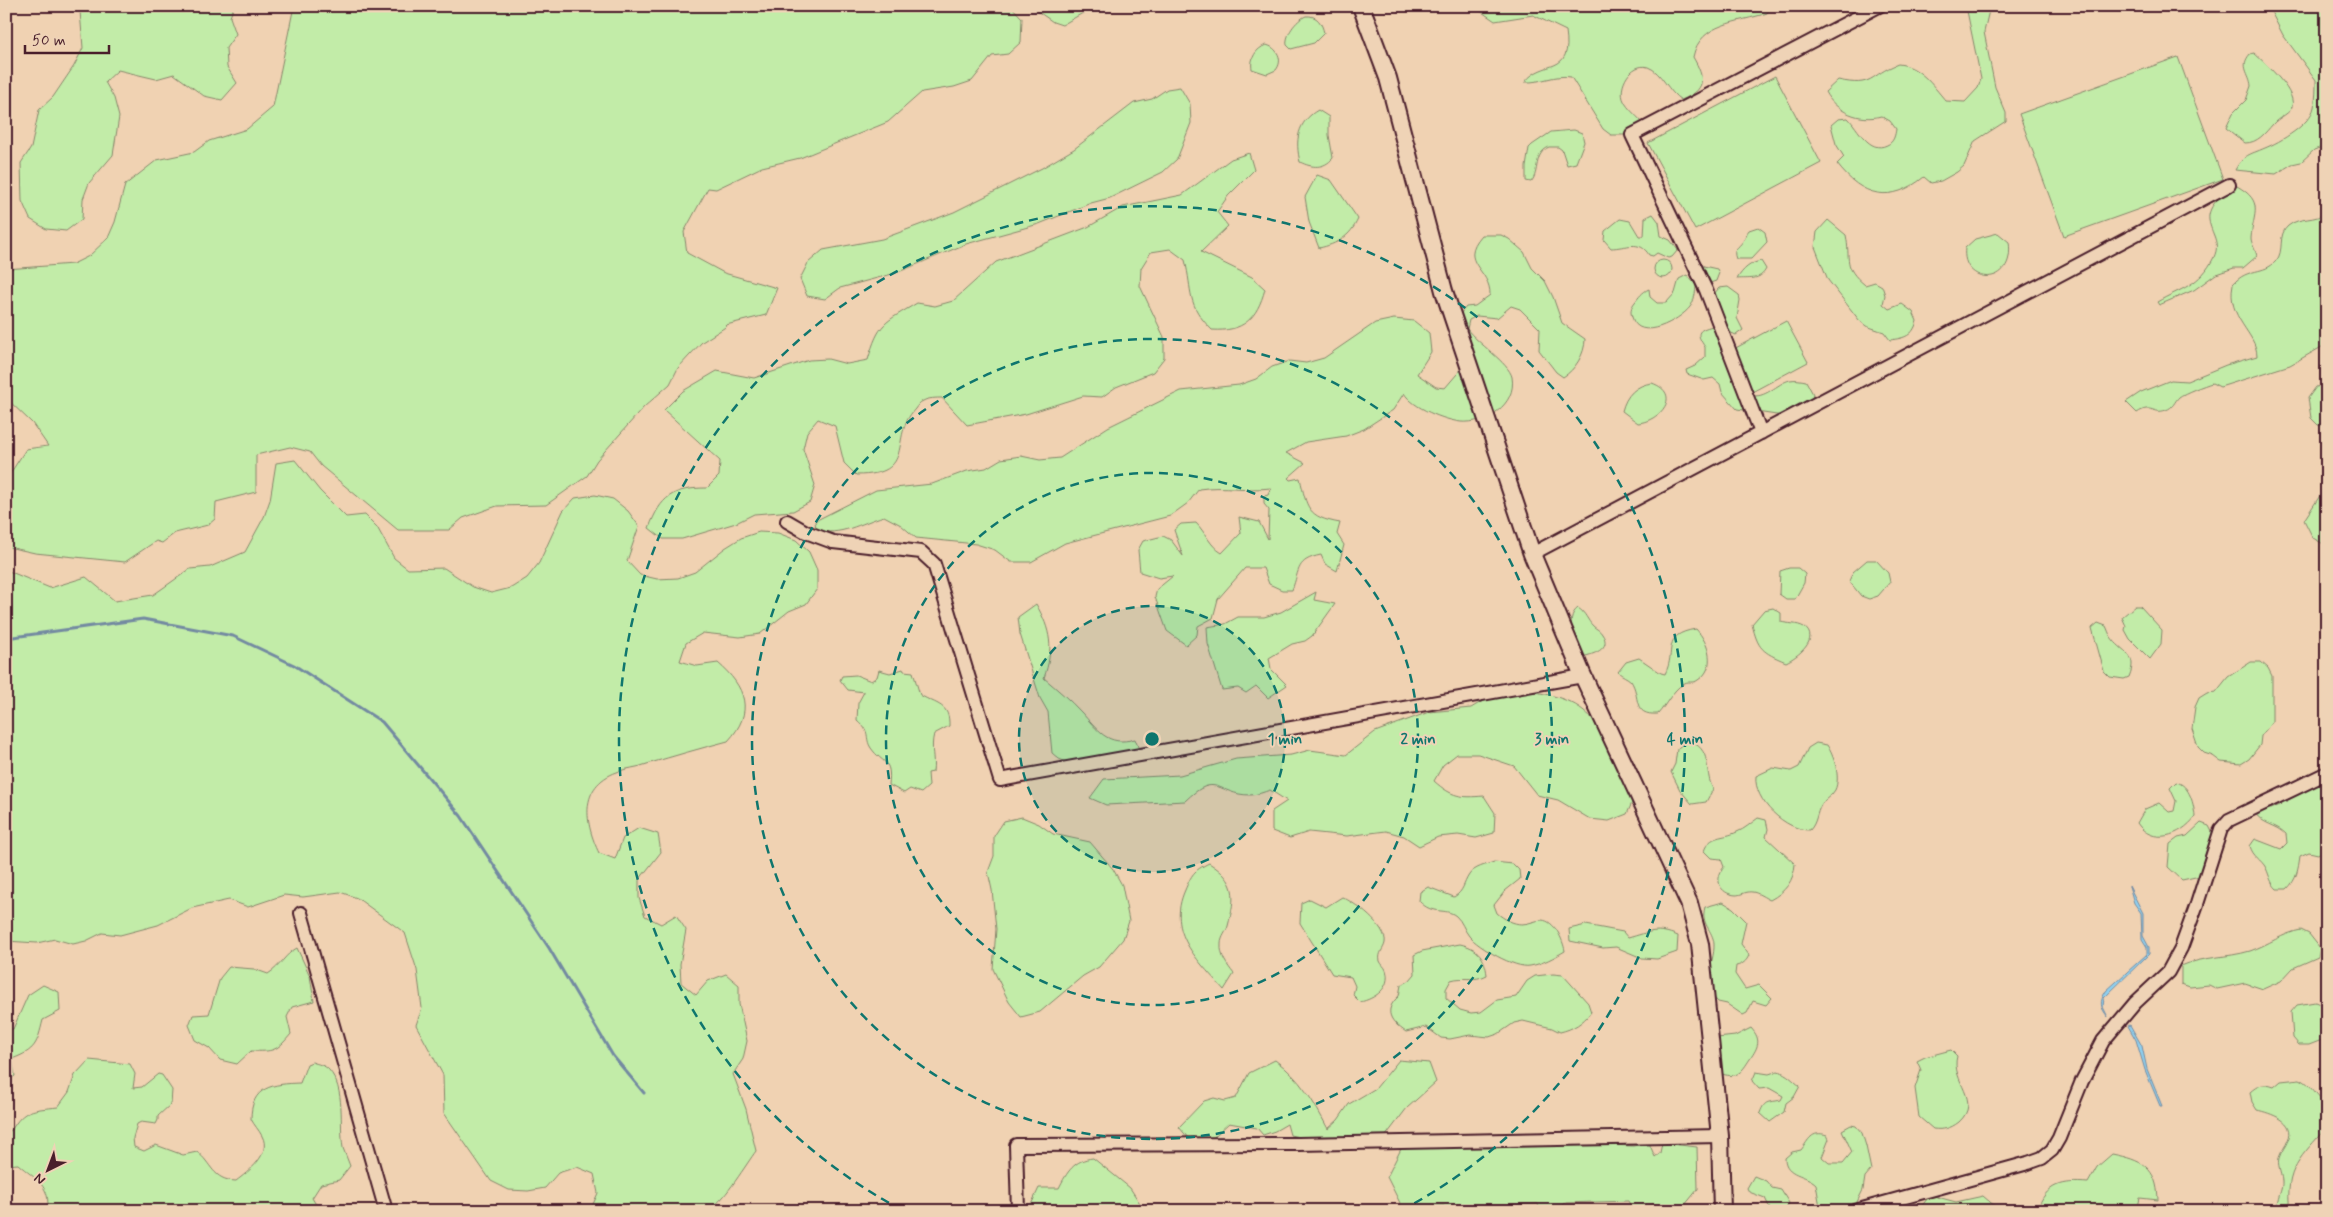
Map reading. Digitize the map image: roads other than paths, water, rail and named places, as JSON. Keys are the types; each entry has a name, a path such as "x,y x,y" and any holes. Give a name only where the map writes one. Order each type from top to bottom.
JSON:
{"street":[{"path":"1361,6 1388,78 1444,292 1532,554 1584,676 1689,903 1700,944 1720,1136 1722,1211"},
{"path":"1761,433 1706,290 1632,135 1879,6"},
{"path":"1532,554 2229,185"},
{"path":"787,521 806,532 833,542 921,552 934,564 1000,780 1584,676"},
{"path":"1854,1211 2028,1163 2042,1158 2052,1150 2059,1138 2082,1081 2103,1041 2135,1003 2168,972 2181,948 2221,829 2229,820 2327,773"},
{"path":"301,913 386,1211"},
{"path":"1018,1211 1016,1145 1298,1144 1720,1136"}],"water":[{"path":"2129,886 2143,913 2143,936 2149,947 2149,954 2104,998 2103,1007 2108,1017 2101,1004 2106,991 2147,954 2147,947 2142,939 2141,913 2134,903"},
{"path":"2130,1025 2142,1046 2147,1069 2162,1106 2160,1106 2145,1070 2136,1040 2128,1026"}],"waterway":[{"path":"6,638 143,619 233,636 294,665 382,722 461,816 549,948 613,1056 644,1093"}]}
